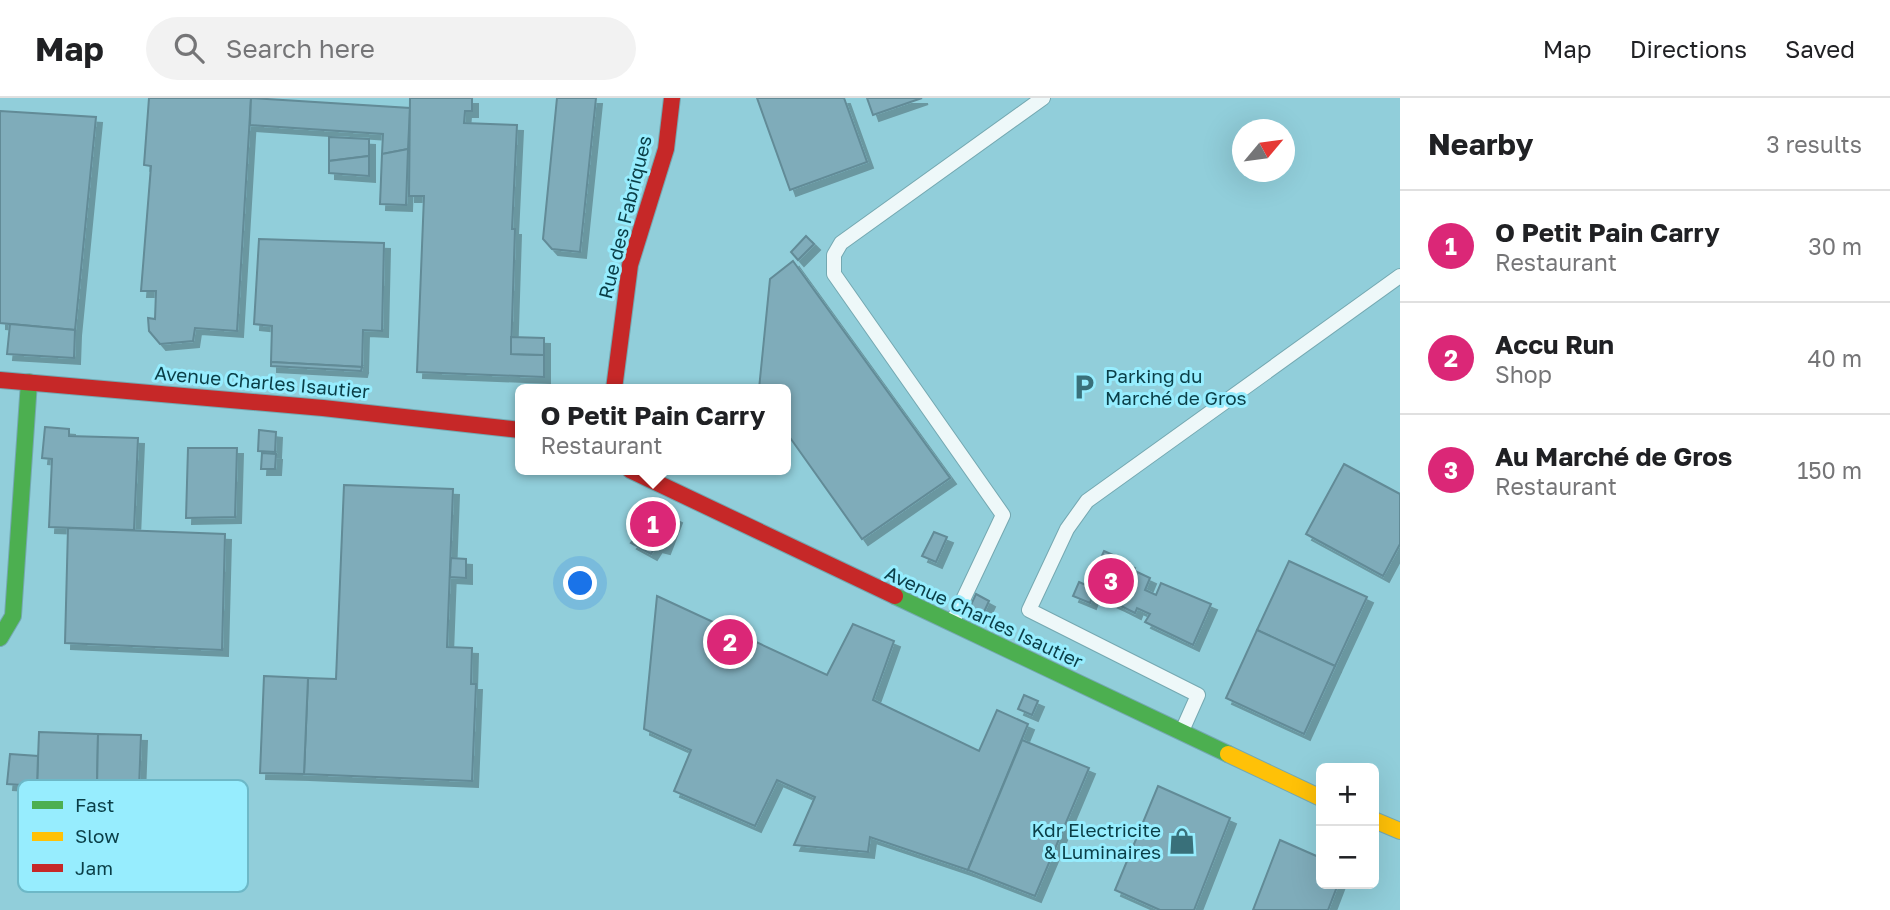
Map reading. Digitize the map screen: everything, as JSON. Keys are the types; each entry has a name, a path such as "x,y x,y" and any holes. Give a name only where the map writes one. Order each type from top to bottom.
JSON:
{"street":[{"name":"Rue des Fabriques","path":"615,384 623,301 631,265 666,149 672,98"},
{"name":"Avenue Charles Isautier","path":"0,380 335,409 515,429"},
{"path":"0,638 13,616 29,382"},
{"name":"Avenue Charles Isautier","path":"639,475 1316,797"},
{"path":"1379,822 1400,831"}],"lane":[{"path":"951,625 1003,515 834,274 834,255 841,243 1043,98"},
{"path":"1182,733 1198,695 1029,610 1067,529 1087,501 1400,276"}],"building":[{"path":"149,98 251,98 237,331 195,328 193,341 160,344 149,331 148,318 155,319 156,291 141,291 151,166 144,165"},
{"path":"251,98 410,108 408,149 382,154 383,134 250,125"},
{"path":"410,98 472,98 472,111 465,111 464,123 517,125 512,229 515,229 511,354 544,355 544,377 417,372 424,196 409,196"},
{"path":"557,98 596,98 580,252 552,249 543,239"},
{"path":"757,98 844,98 867,162 790,190"},
{"path":"867,98 922,98 873,115"},
{"path":"0,111 96,117 75,330 0,323"},
{"path":"329,137 369,139 369,156 329,161"},
{"path":"408,149 406,205 380,204 382,154"},
{"path":"369,156 369,176 329,173 329,161"},
{"path":"806,236 814,244 798,260 791,252"},
{"path":"259,239 384,243 382,331 363,330 362,367 271,362 272,326 254,324"},
{"path":"793,261 950,478 862,539 791,439 791,384 760,384 770,279"},
{"path":"10,324 75,330 74,358 7,354"},
{"path":"511,337 544,338 544,355 511,354"},
{"path":"271,362 362,367 361,371 271,366"},
{"path":"45,427 69,429 69,436 138,438 134,530 49,527 52,459 42,458"},
{"path":"259,430 276,432 275,452 258,451"},
{"path":"188,448 237,448 235,517 186,518"},
{"path":"262,453 276,454 275,469 261,469"},
{"path":"1344,464 1400,494 1400,544 1383,576 1306,534"},
{"path":"344,485 453,489 447,647 472,648 471,684 476,684 472,781 304,774 308,678 336,679"},
{"path":"644,501 676,517 664,548 656,546 651,554 631,543 637,536 629,531"},
{"path":"68,528 225,534 222,650 65,643"},
{"path":"934,532 947,537 936,562 922,556"},
{"path":"1104,551 1129,562 1125,572 1134,576 1121,606 1094,594 1095,589 1088,586"},
{"path":"451,558 466,559 466,578 450,577"},
{"path":"1289,561 1367,597 1335,666 1257,630"},
{"path":"1135,571 1150,578 1145,590 1156,595 1161,583 1211,604 1193,645 1145,622 1150,614 1137,608 1135,613 1121,606"},
{"path":"1079,582 1095,589 1090,603 1073,596"},
{"path":"976,594 989,601 983,614 970,607"},
{"path":"657,596 827,675 853,624 894,641 873,700 979,751 997,710 1028,724 968,870 870,837 868,852 794,845 815,797 777,780 755,826 674,791 691,750 644,729"},
{"path":"1257,630 1335,666 1304,734 1226,698"},
{"path":"264,676 308,678 304,774 260,773"},
{"path":"1024,695 1038,701 1032,715 1018,709"},
{"path":"39,732 98,734 97,780 37,780"},
{"path":"98,734 141,735 139,780 97,780"},
{"path":"1022,740 1089,768 1035,896 968,870"},
{"path":"10,754 38,756 37,780 18,780 18,785 7,784"},
{"path":"1158,786 1230,818 1194,910 1160,910 1115,890"},
{"path":"1280,840 1316,856 1316,889 1336,889 1328,910 1253,910"}],"traffic: fast":[{"path":"0,638 13,616 29,382"},
{"path":"895,596 1228,754"}],"traffic: slow":[{"path":"1228,754 1316,796"},
{"path":"1379,822 1400,831"}],"traffic: jam":[{"path":"615,384 630,265 666,149 672,98"},
{"path":"0,380 323,408 515,429"},
{"path":"641,475 895,596"}],"place":[{"name":"Parking du Marché de Gros","path":"1084,387"},
{"name":"O Petit Pain Carry","path":"653,524"},
{"name":"Au Marché de Gros","path":"1111,581"},
{"name":"Accu Run","path":"730,642"},
{"name":"Kdr Electricite & Luminaires","path":"1182,841"}]}
